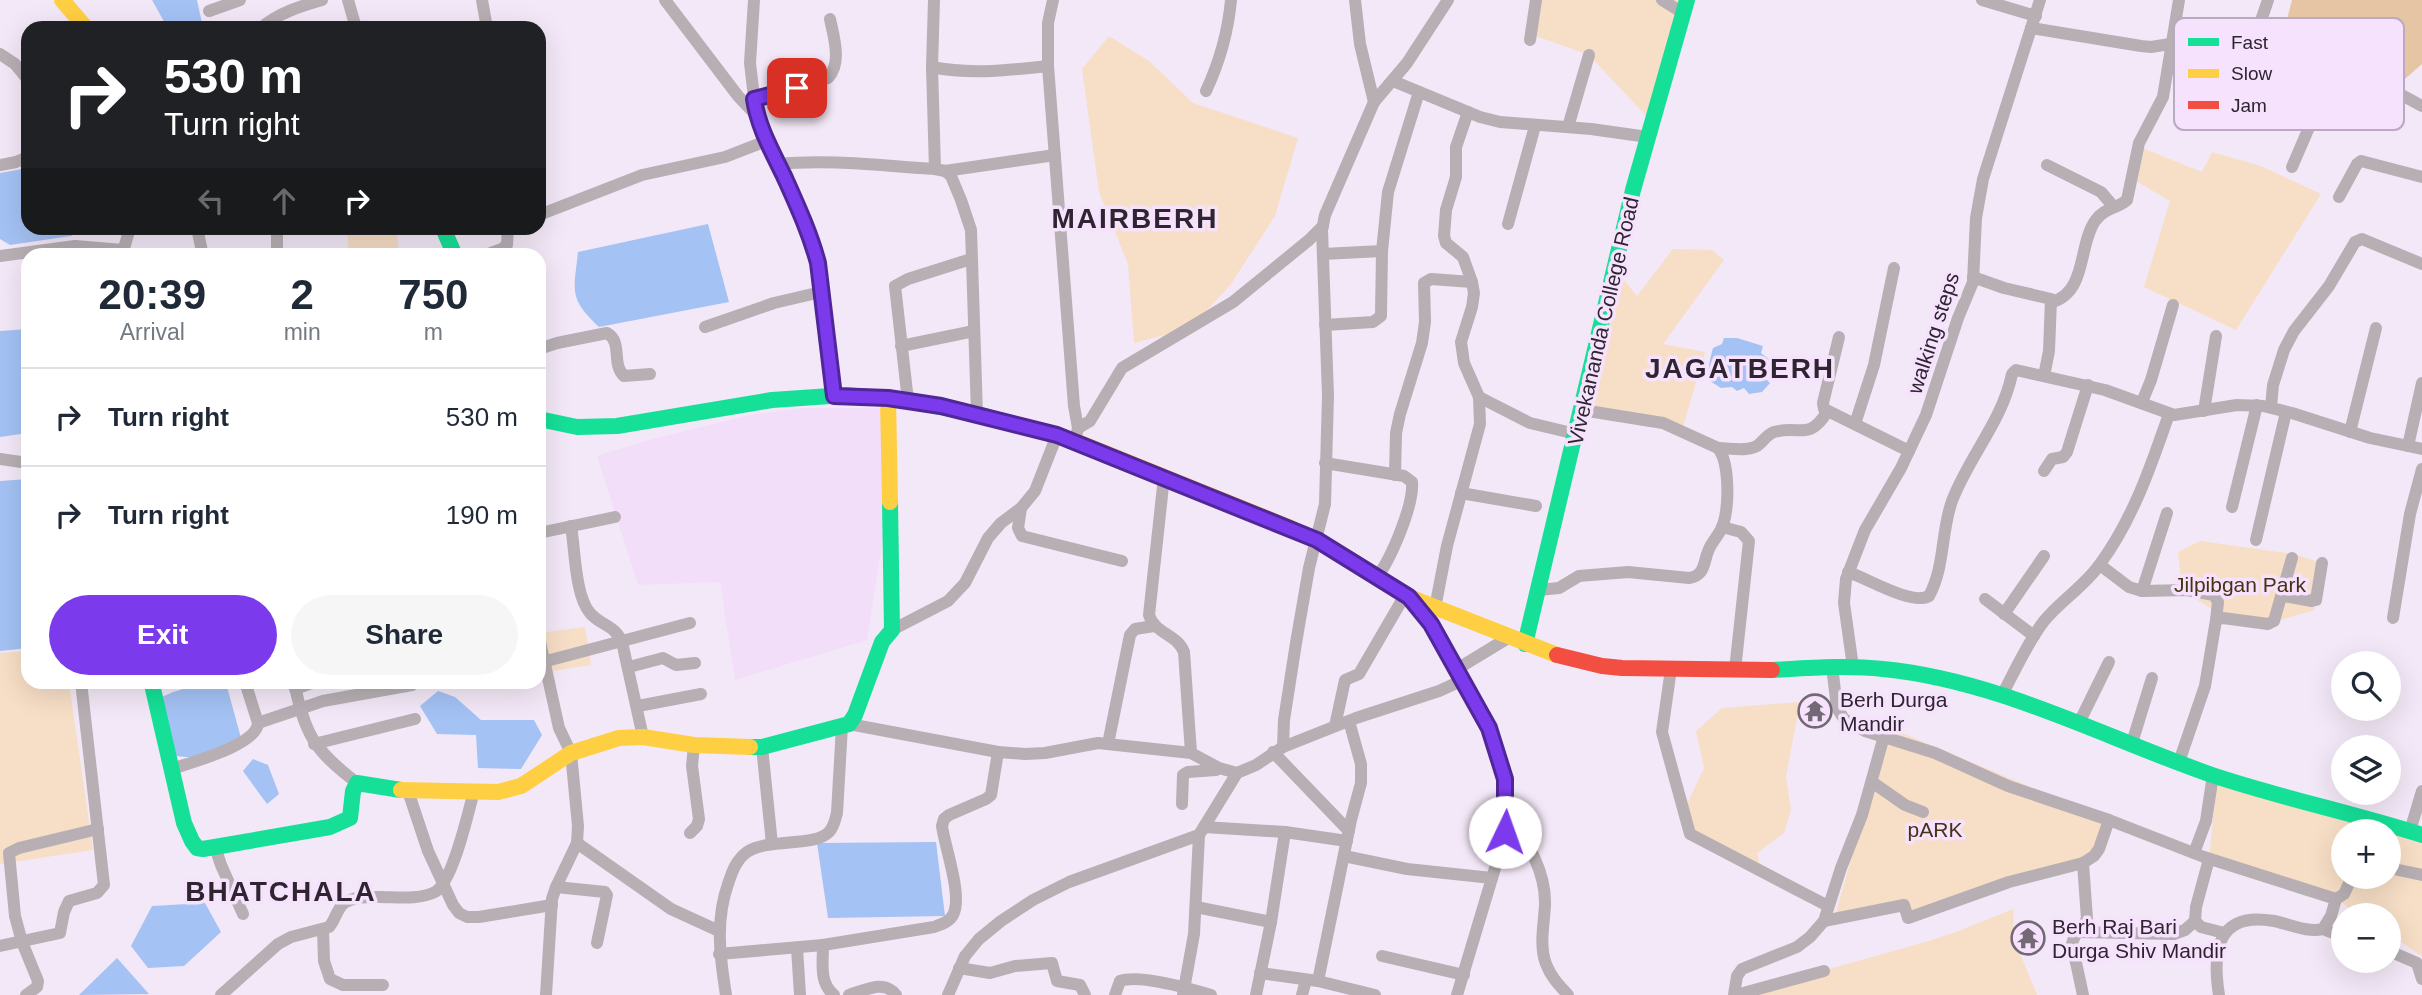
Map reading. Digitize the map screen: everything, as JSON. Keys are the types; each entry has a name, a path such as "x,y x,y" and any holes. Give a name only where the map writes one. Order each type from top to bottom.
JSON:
{"main road":[{"path":"62,0 80,21"},
{"name":"Vivekananda College Road","path":"1525,644 1648,137 1685,6"},
{"path":"546,420 577,427 617,426 772,400 834,396 908,401 977,414 1057,435 1077,435 1164,477 1317,540 1407,596 1568,659 1602,666 1671,669 1735,670 1832,666 1903,671 2002,695 2213,775 2416,833"},
{"path":"153,689 156,716 191,843 203,849 330,827 345,822 350,818 353,791 357,783 408,791 435,789 498,792 521,786 571,753 620,738 643,737 729,748 762,747 845,725 855,715 882,642 892,630 888,398"}],"street":[{"path":"209,10 240,0"},
{"path":"269,21 322,0"},
{"path":"348,0 354,21"},
{"path":"482,0 486,21"},
{"path":"665,0 738,96 756,115"},
{"path":"754,0 750,63 756,115 810,235 818,263 834,396"},
{"path":"934,0 932,67 940,170 955,184 968,221 977,414"},
{"path":"1054,0 1048,23 1048,66 1077,435"},
{"path":"1206,91 1221,55 1231,0"},
{"path":"1355,0 1360,44 1374,102"},
{"path":"1278,750 1296,643 1325,504 1328,395 1323,254 1325,215 1374,102 1427,35 1448,0"},
{"path":"1530,40 1536,0"},
{"path":"1662,0 1685,6"},
{"path":"1982,0 2034,22 2141,46 2151,47 2172,42"},
{"name":"walking steps","path":"1853,667 1844,603 1848,572 1865,530 1926,415 1973,277 1976,218 1983,179 2040,0"},
{"path":"2176,18 2179,0"},
{"path":"2261,18 2267,0"},
{"path":"754,99 828,78 834,71 836,61 830,19"},
{"path":"2052,302 2062,298 2080,272 2084,248 2095,222 2113,206 2127,200 2139,143 2163,97 2174,30"},
{"path":"0,54 16,64 21,71"},
{"path":"1568,127 1589,55"},
{"path":"932,67 974,73 1048,66"},
{"path":"1393,81 1468,112 1500,122 1648,137"},
{"path":"1325,325 1373,322 1381,316 1382,251 1388,192 1419,92"},
{"path":"2404,96 2422,106"},
{"path":"1436,608 1447,546 1480,424 1479,397 1464,363 1461,342 1472,307 1472,282 1463,257 1446,243 1444,236 1446,210 1456,177 1456,147 1468,112"},
{"path":"1508,224 1535,126"},
{"path":"2292,167 2308,130"},
{"path":"546,212 642,175 725,158 766,141"},
{"path":"778,164 817,161 940,170 1055,155"},
{"path":"0,165 21,160"},
{"path":"2339,197 2361,161 2422,177"},
{"path":"2047,165 2101,192 2113,206"},
{"path":"1077,435 1090,421 1122,368 1233,302 1306,244 1323,226"},
{"path":"2232,507 2284,350 2294,331 2329,286 2355,242 2362,239 2422,264"},
{"path":"60,248 89,248"},
{"path":"1323,254 1382,251"},
{"path":"0,256 21,253"},
{"path":"908,401 895,286 908,279 971,260"},
{"path":"1855,424 1874,365 1894,268"},
{"path":"1973,277 2015,291 2048,297 2052,302 2049,351 2044,376"},
{"path":"1395,474 1396,433 1422,343 1425,322 1424,283 1431,279 1472,282"},
{"path":"705,327 774,303 821,292"},
{"path":"2142,402 2173,305"},
{"path":"2350,432 2376,328"},
{"path":"901,346 974,331"},
{"path":"546,347 607,333 612,335 616,343 617,364 624,376 650,374"},
{"path":"2204,411 2216,336"},
{"path":"1582,410 1663,424 1718,448 1751,448 1775,431 1803,431 1819,425 1826,412 1823,402 1839,337"},
{"path":"1848,572 1903,594 1921,599 1929,596 1941,555 1952,500 1975,453 2000,413 2012,374 2016,370 2088,385 2142,402 2169,414 2179,415 2237,405 2264,406 2350,432 2422,449"},
{"path":"2408,446 2422,383"},
{"path":"2044,471 2052,459 2063,457 2067,452 2088,385"},
{"path":"1479,397 1530,423 1576,434"},
{"path":"1826,412 1909,451"},
{"path":"2256,540 2286,412"},
{"path":"2002,695 2034,636 2056,608 2100,565 2116,539 2148,473 2169,414"},
{"path":"892,630 948,601 965,583 988,538 1001,523 1021,508 1035,491 1057,435"},
{"path":"1539,590 1559,587 1571,579 1589,575 1628,572 1696,577 1704,568 1711,544 1722,527 1725,461 1718,448"},
{"path":"0,459 21,462"},
{"path":"1325,463 1395,474 1409,478 1413,486 1401,529 1384,568 1377,577"},
{"path":"2393,618 2410,514 2422,469"},
{"path":"1164,477 1148,609 1154,626 1177,641 1184,652 1191,753"},
{"path":"1461,493 1536,506"},
{"path":"1021,508 1018,528 1022,536 1122,562"},
{"path":"2141,591 2167,513"},
{"path":"546,531 615,517"},
{"path":"571,526 581,596 593,617 618,632 638,706 643,737"},
{"path":"1722,527 1741,532 1749,541 1735,670"},
{"path":"2004,614 2044,556"},
{"path":"2216,620 2223,618 2268,624 2274,621 2292,558"},
{"path":"2283,596 2314,601 2322,563"},
{"path":"2100,565 2129,587 2141,591 2187,590 2214,596 2218,602 2205,685 2179,762"},
{"path":"1335,726 1345,680 1359,674 1407,596 1431,624 1460,674 1493,738 1505,779 1504,838 1457,995"},
{"path":"1985,599 2034,636"},
{"path":"546,661 690,623"},
{"path":"1108,744 1130,635 1135,629 1154,626"},
{"path":"1184,991 1194,934 1201,831 1237,773 1256,765 1278,750 1335,726 1439,691 1509,638"},
{"path":"628,667 663,658 677,665 695,663"},
{"path":"2079,723 2109,662"},
{"path":"1832,666 1835,702 1840,714 1855,726 1952,760 2008,786 2109,820 2209,859 2336,899"},
{"path":"1671,669 1662,732 1690,834 1828,906"},
{"path":"2132,743 2152,678"},
{"path":"546,680 559,728 571,753 577,843 556,887 552,905 546,995"},
{"path":"0,946 60,933 69,901 102,890 104,885 82,689"},
{"path":"172,769 242,743 257,731 258,723 247,689"},
{"path":"296,689 299,708 314,744 357,783"},
{"path":"258,723 299,708 385,689"},
{"path":"638,706 701,694"},
{"path":"314,744 415,719"},
{"path":"1302,995 1312,981 1361,783 1361,764 1349,721"},
{"path":"726,995 719,954 719,931 722,901 732,870 747,852 772,844 817,839 833,827 837,813 845,725 930,737 998,752 1045,753 1077,745 1108,744 1191,753 1215,768 1237,773"},
{"path":"1824,971 1735,995 1737,976 1742,969 1797,947 1811,937 1824,921 1872,782 1884,736"},
{"path":"690,833 697,826 699,819 692,766 694,745"},
{"path":"762,747 772,844"},
{"path":"1278,750 1348,836"},
{"path":"719,954 823,945 934,927 952,916 957,897 942,826 944,818 991,795 998,752"},
{"path":"1215,768 1220,780 1219,800"},
{"path":"1182,804 1183,775 1215,768"},
{"path":"2194,853 2206,821 2213,775"},
{"path":"1872,782 1905,805 1923,812"},
{"path":"408,791 428,851 459,912 467,917 552,905"},
{"path":"221,995 278,944 291,937 323,930 334,922 343,905 353,899 421,896 444,885 466,825 474,791"},
{"path":"2416,833 2422,791"},
{"path":"1505,819 1521,836 1536,865 1545,898 1542,943 1545,960 1561,993"},
{"path":"1824,921 1903,905 1908,918 2008,882 2083,863 2099,849 2109,820"},
{"path":"26,995 37,987 38,981 15,916 9,853 99,829"},
{"path":"948,995 965,956 978,939 1033,900 1069,883 1201,831 1348,836"},
{"path":"1256,995 1285,832"},
{"path":"577,843 671,909 719,931"},
{"path":"215,847 243,914"},
{"path":"1344,856 1407,869 1492,878"},
{"path":"2077,932 2174,934 2185,930 2195,921 2209,859"},
{"path":"2082,995 2072,944 2087,919 2083,863"},
{"path":"2401,870 2422,874"},
{"path":"556,887 605,892 607,895 597,943"},
{"path":"2323,929 2336,899 2346,889"},
{"path":"1196,907 1271,922"},
{"path":"2219,995 2217,950 2224,933 2235,925 2257,920 2274,921 2308,930 2323,929 2331,932"},
{"path":"2195,921 2201,927 2224,933"},
{"path":"323,930 324,961 330,979 343,985 383,985"},
{"path":"823,945 823,978 834,995"},
{"path":"797,948 800,995"},
{"path":"1382,956 1464,975"},
{"path":"2401,956 2417,963 2422,979"},
{"path":"959,968 990,973 1015,966 1052,963 1057,981 1080,985 1084,995"},
{"path":"1260,973 1375,995"},
{"path":"1115,995 1120,981 1131,978 1211,995"},
{"path":"849,995 884,986 891,988 896,995"}],"shaded area":[{"path":"2292,0 2422,0 2422,64 2404,80 2404,18 2287,18"},
{"path":"803,408 881,408 884,532 867,640 735,680 720,582 638,585 597,456 749,415"}],"green space":[{"path":"1539,0 1688,0 1652,122 1589,55 1533,35"},
{"path":"1109,36 1149,61 1193,103 1298,138 1275,216 1231,284 1191,328 1134,343 1128,264 1099,192 1082,69"},
{"path":"2142,148 2202,172 2212,152 2261,166 2321,194 2236,330 2144,287 2170,201 2134,180"},
{"path":"348,235 397,235 398,248 348,248"},
{"path":"1673,249 1712,250 1724,260 1663,344 1705,352 1682,430 1585,408 1614,268 1637,296"},
{"name":"Jilpibgan Park","path":"2200,541 2294,554 2322,563 2314,610 2268,624 2217,612 2182,591 2178,552"},
{"path":"585,627 591,665 546,672 546,632"},
{"path":"21,652 21,689 70,689 93,850 0,864 0,653"},
{"path":"1800,702 1786,777 1791,810 1784,833 1757,853 1760,865 1695,832 1687,804 1704,768 1696,731 1722,708"},
{"name":"pARK","path":"1888,727 2109,820 2094,856 1926,910 1836,913"},
{"path":"2217,779 2354,819 2331,819 2331,889 2401,889 2401,833 2422,839 2422,956 2401,942 2401,903 2342,903 2209,859"},
{"path":"2013,909 2014,939 2037,995 1736,995 1922,943"}],"water":[{"path":"152,0 197,0 202,21 164,21"},
{"path":"21,169 21,235 72,235 10,245 0,239 0,173"},
{"path":"708,224 729,302 599,327 582,309 575,293 578,252"},
{"path":"21,330 21,434 0,437 0,331"},
{"path":"1724,338 1737,338 1763,346 1761,353 1771,361 1766,379 1770,383 1762,392 1749,394 1744,388 1737,391 1732,387 1721,388 1710,381 1713,348 1722,344"},
{"path":"21,480 21,649 0,651 0,481"},
{"path":"183,689 228,689 241,738 197,758 175,756 162,697"},
{"path":"438,691 455,697 481,720 534,720 542,735 521,769 478,768 476,735 437,734 420,706"},
{"path":"253,759 268,765 279,794 267,804 243,771"},
{"path":"936,842 945,916 828,918 817,843"},
{"path":"205,903 221,932 184,966 148,968 131,946 152,906"},
{"path":"117,958 149,994 79,995"}],"traffic: fast":[{"path":"1525,644 1633,190 1687,0"},
{"path":"446,235 452,248"},
{"path":"546,420 577,427 617,426 772,400 845,395 908,401 977,414 1024,427"},
{"path":"750,747 762,747 849,724 855,715 882,642 892,630 890,502"},
{"path":"1772,670 1828,667 1883,669 1968,685 2050,712 2212,775 2422,835"},
{"path":"153,689 184,823 197,848 330,827 350,818 353,791 357,783 401,790"}],"traffic: slow":[{"path":"62,0 80,21"},
{"path":"888,398 890,502"},
{"path":"1024,427 1075,441 1291,528 1343,555 1409,597 1557,655"},
{"path":"401,790 498,792 521,786 571,753 619,738 643,737 694,745 750,747"}],"traffic: jam":[{"path":"1557,655 1622,668 1772,670"}],"place":[{"name":"Berh Durga Mandir","path":"1815,711"},
{"name":"Berh Raj Bari Durga Shiv Mandir","path":"2028,938"}],"district":[{"name":"MAIRBERH","path":"1135,218"},
{"name":"JAGATBERH","path":"1740,368"},
{"name":"BHATCHALA","path":"281,891"}],"route":[{"path":"797,88 754,99 756,115 766,141 804,220 818,263 834,396 888,398 941,406 1057,435 1317,540 1409,597 1431,624 1489,728 1505,779 1505,832"}]}
